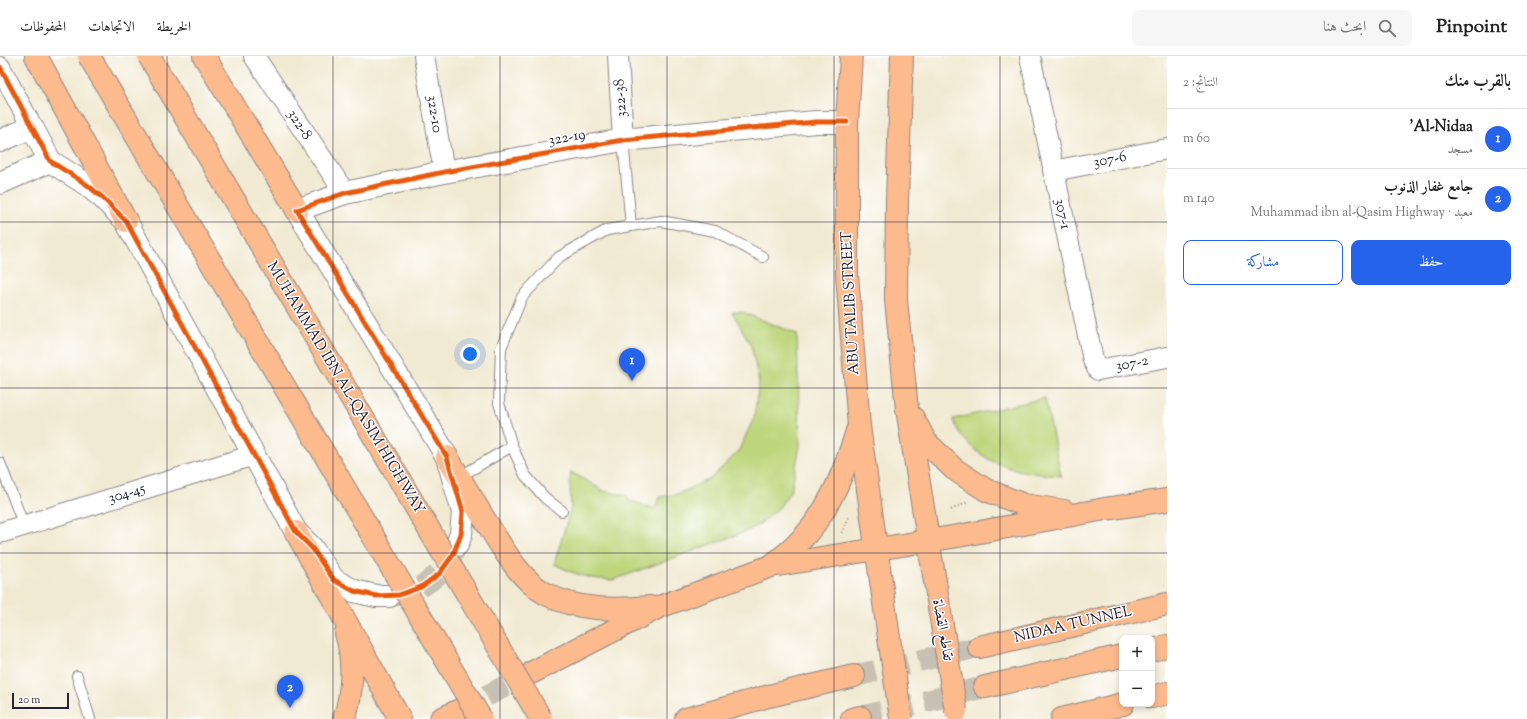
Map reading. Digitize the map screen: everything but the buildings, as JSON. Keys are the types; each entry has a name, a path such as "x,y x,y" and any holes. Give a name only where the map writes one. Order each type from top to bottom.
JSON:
{"main road":[{"path":"36,56 126,221"},
{"path":"89,56 481,719"},
{"name":"MUHAMMAD IBN AL-QASIM HIGHWAY","path":"149,56 541,719"},
{"path":"204,56 297,210"},
{"name":"ABU TALIB STREET","path":"851,56 848,122 848,275 859,426 877,549"},
{"path":"902,56 897,200 896,300 907,409 927,540"},
{"path":"907,409 926,442 954,469 986,490 1024,504 1064,511 1105,509"},
{"path":"771,566 798,544 820,517 836,488 859,426"},
{"path":"447,457 499,542 518,570 534,586 546,594 558,599 588,606 618,609 659,607"},
{"path":"533,672 659,607 771,566 1105,509 1167,500"},
{"path":"296,532 400,719"},
{"name":"تقاطع القضاة","path":"927,540 957,715"},
{"path":"877,549 901,719"},
{"name":"NIDAA TUNNEL","path":"979,647 1167,604"},
{"path":"341,614 348,639 351,664 350,690 344,719"},
{"path":"1155,649 1167,646"},
{"path":"985,687 1119,657"},
{"path":"686,719 769,696 854,676"},
{"path":"1155,696 1167,693"},
{"path":"1062,719 1088,715 1119,705"}],"street":[{"name":"322-8","path":"254,56 345,193"},
{"name":"322-10","path":"424,56 444,172"},
{"name":"322-38","path":"618,56 623,140"},
{"name":"307-1","path":"1030,56 1093,360 1098,370"},
{"path":"0,67 50,161 86,184 103,198 126,221 296,532 312,548 334,580 354,591 376,596 389,596"},
{"name":"322-19","path":"297,210 345,193 444,172 623,140 816,122 848,122"},
{"path":"0,141 32,127"},
{"name":"307-6","path":"1053,171 1167,149"},
{"path":"0,183 50,161"},
{"path":"297,210 447,457 463,512 461,534 457,545"},
{"name":"307-2","path":"1098,370 1167,357"},
{"name":"304-45","path":"0,533 254,454"}],"lane":[{"path":"623,140 631,226"},
{"path":"562,511 545,498 525,475 512,446 499,403 501,348 522,298 558,257 607,230 661,221 715,231 763,257"},
{"path":"459,477 512,446"},
{"path":"0,463 24,526"},
{"path":"77,676 90,719"}],"path":[{"path":"951,510 969,501"},
{"path":"840,537 849,516"}],"green space":[{"path":"732,312 742,312 797,334 800,446 791,490 779,508 760,524 745,532 613,580 582,576 554,564 571,508 571,472 604,491 628,496 628,500 655,509 659,497 678,494 711,478 738,452 754,418 759,381 751,345"},
{"path":"1045,398 1061,476 1033,473 1006,467 994,462 971,446 960,433 953,419"}],"tunnel":[{"path":"389,596 411,591 430,581 446,565 456,546"},
{"path":"854,676 979,647"},
{"path":"457,711 533,672"},
{"path":"860,717 985,687"}],"cycle path":[{"path":"0,67 50,161 86,184 103,198 126,221 296,532 312,548 334,580 354,591 376,596 399,595 421,587 439,574 453,555 461,534 463,512 447,457 297,210 345,193 444,172 623,140 816,122 847,122"}],"place":[{"name":"Al-Nidaa'","path":"632,381"},
{"name":"جامع غفار الذنوب","path":"290,708"}]}
